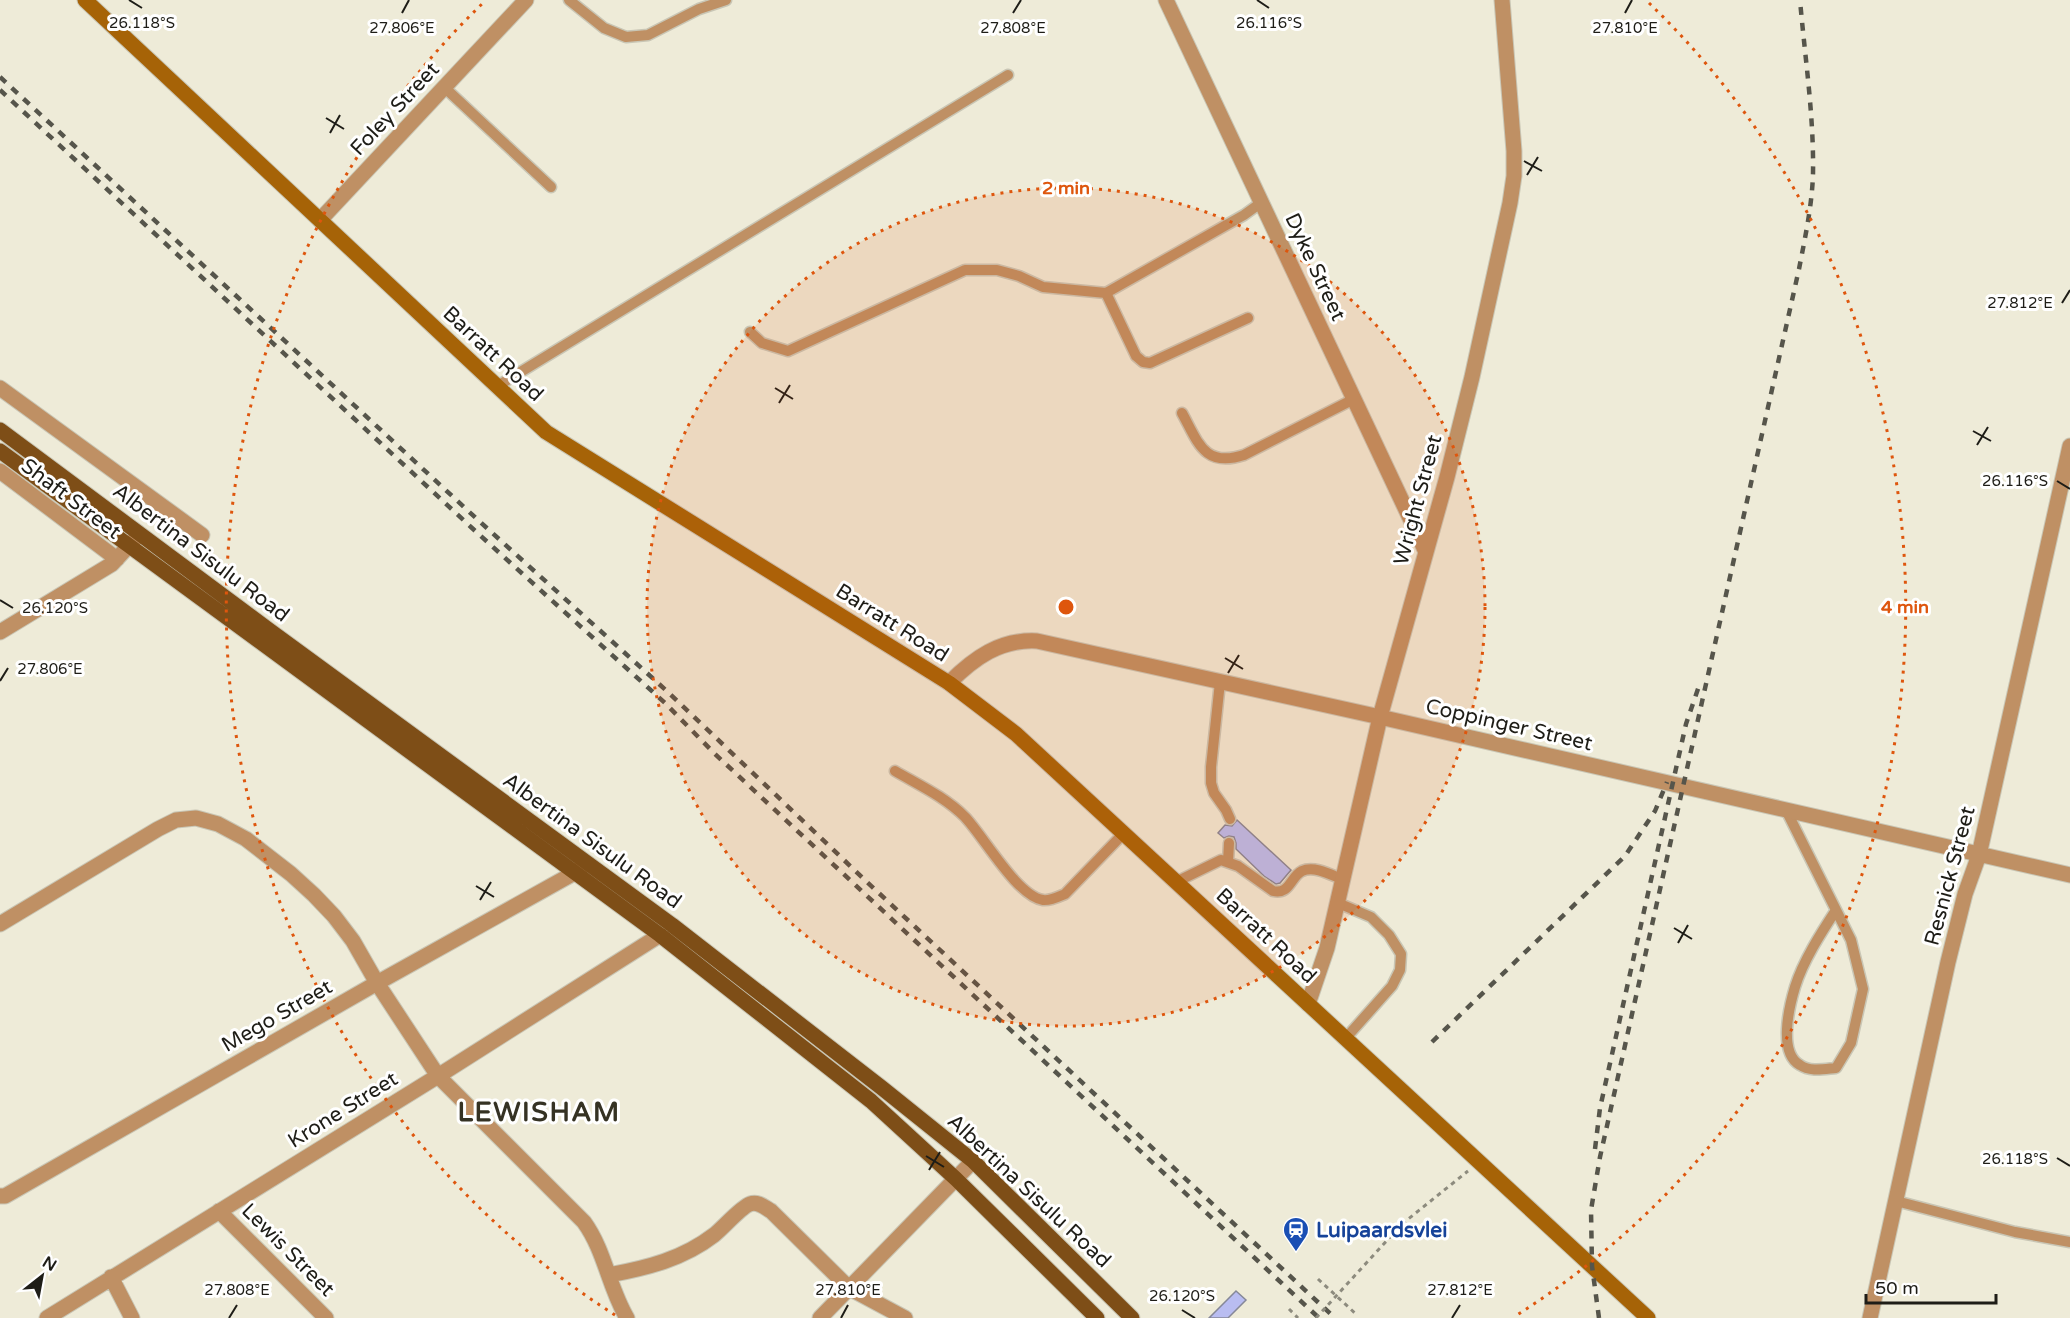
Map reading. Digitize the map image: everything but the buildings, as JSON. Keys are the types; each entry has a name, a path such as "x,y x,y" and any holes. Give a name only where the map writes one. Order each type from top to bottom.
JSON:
{"main road":[{"name":"Barratt Road","path":"85,0 546,432 568,448 949,683 1016,734 1648,1318"},
{"name":"Albertina Sisulu Road","path":"0,430 140,533 581,867 660,935 871,1101 956,1179 1097,1318"},
{"name":"Albertina Sisulu Road","path":"0,451 129,547 581,867 718,960 973,1161 1132,1318"}],"street":[{"name":"Foley Street","path":"320,220 526,0"},
{"name":"Dyke Street","path":"1166,0 1426,552"},
{"name":"Wright Street","path":"1308,1004 1327,948 1380,717 1447,477 1472,377 1514,176 1502,0"},
{"path":"0,387 202,535"},
{"name":"Resnick Street","path":"1870,1318 1965,894 1979,855 2070,446"},
{"name":"Shaft Street","path":"0,471 117,559"},
{"path":"0,632 112,564 140,533"},
{"name":"Coppinger Street","path":"949,683 971,662 986,652 1012,642 1037,641 2070,875"},
{"path":"0,924 176,820 196,819 218,824 246,839 291,874 334,916 353,941 438,1076 584,1222 594,1236 627,1318"},
{"name":"Mego Street","path":"0,1196 16,1190 581,867"},
{"name":"Krone Street","path":"47,1318 438,1076 660,935"},
{"path":"820,1318 973,1161"},
{"path":"609,1275 649,1267 691,1250 713,1236 752,1203 760,1204 771,1211 849,1288 905,1318"},
{"name":"Lewis Street","path":"219,1211 326,1318"},
{"path":"111,1277 132,1318"}],"lane":[{"path":"569,0 604,28 626,37 648,35 699,9 726,0"},
{"path":"496,387 1008,75"},
{"path":"444,87 551,187"},
{"path":"750,332 762,343 788,351 964,270 997,270 1019,276 1043,287 1106,293 1244,216 1262,202"},
{"path":"1106,293 1136,356 1143,362 1150,363 1248,318"},
{"path":"1182,413 1201,449 1215,457 1230,459 1354,399"},
{"path":"1220,682 1211,783 1230,819"},
{"path":"895,771 943,798 964,816 1027,894 1043,900 1055,899 1065,894 1123,834"},
{"path":"1786,810 1836,910 1851,940 1863,989 1851,1043 1843,1059 1836,1068 1818,1070 1799,1065 1789,1054 1786,1039 1795,987 1820,934 1836,910"},
{"path":"1228,862 1229,843"},
{"path":"1176,882 1221,860 1278,892 1288,887 1302,871 1319,871 1344,880"},
{"path":"1338,903 1371,917 1389,935 1401,954 1400,970 1392,986 1345,1039"},
{"path":"1896,1201 2015,1232 2070,1242"}],"path":[{"path":"1316,1318 1402,1224 1478,1162"},
{"path":"1318,1279 1357,1315"},
{"path":"1289,1309 1298,1318"}],"railway":[{"path":"1599,1318 1592,1266 1591,1210 1600,1157 1799,269 1810,210 1813,174 1812,130 1800,0"},
{"path":"0,77 478,520 669,693 867,882 1335,1318"},
{"path":"0,90 472,528 665,703 715,754 1319,1318"},
{"path":"1595,1149 1600,1108 1686,724 1699,686"},
{"path":"1432,1042 1625,856 1655,811 1667,782"}],"place":[{"name":"Luipaardsvlei","path":"1296,1253"}],"district":[{"name":"LEWISHAM","path":"539,1112"}]}
